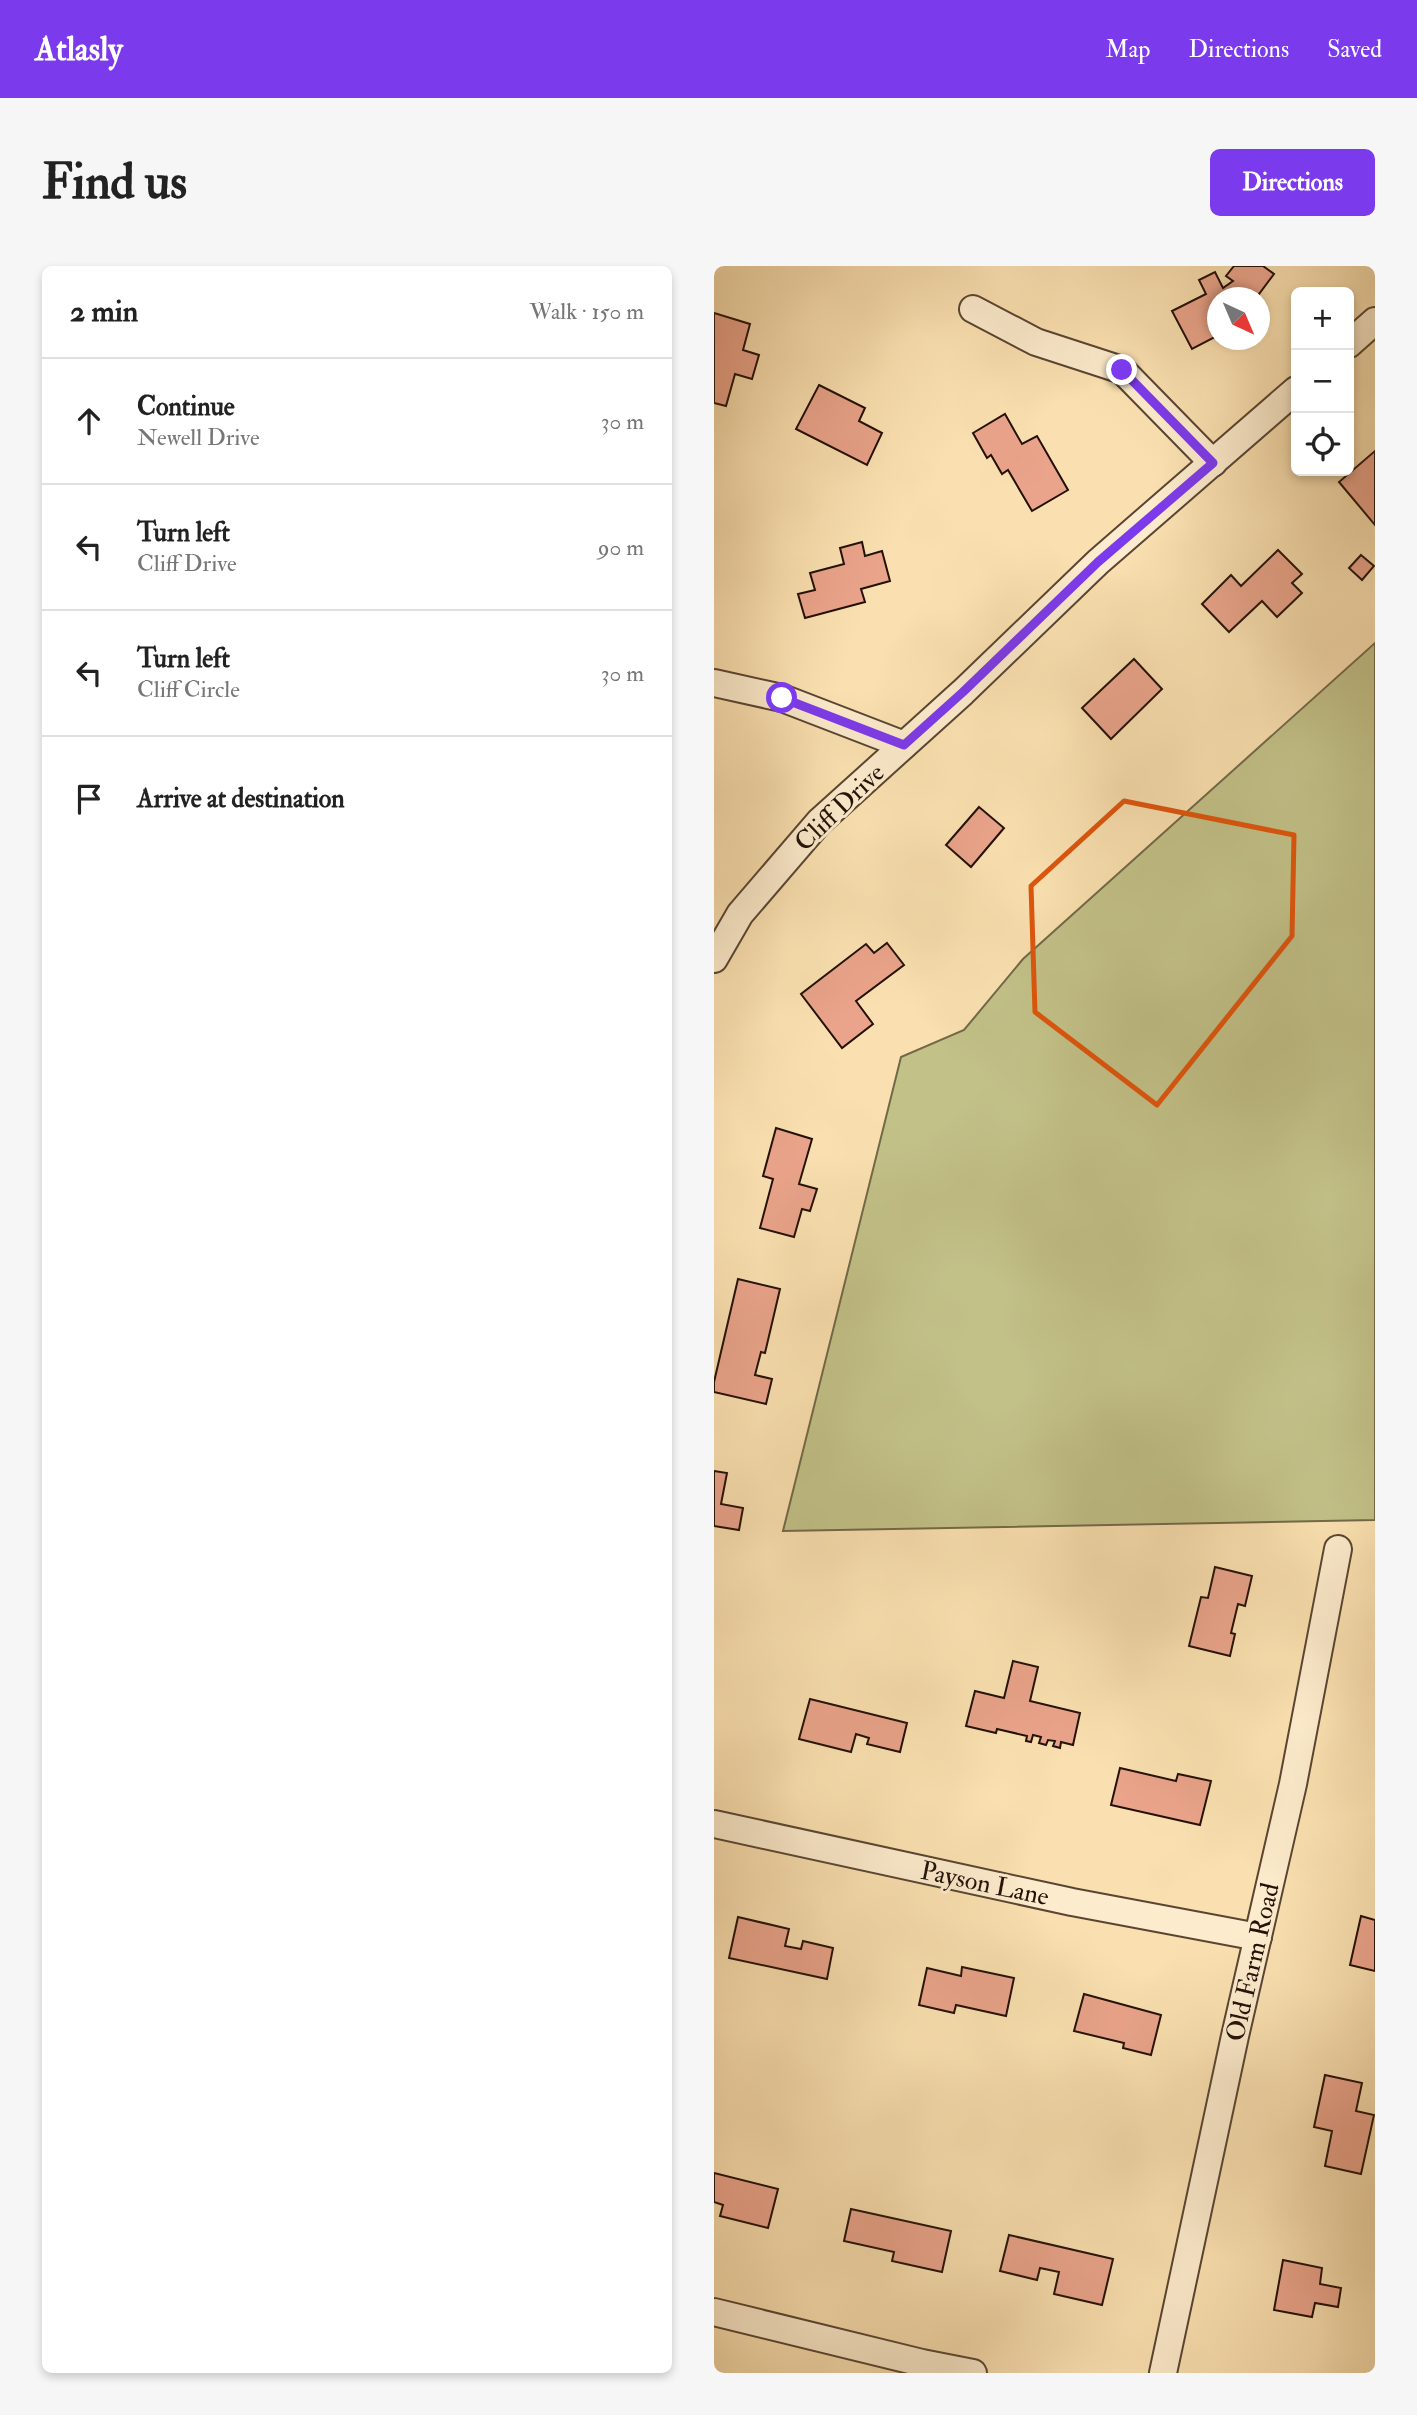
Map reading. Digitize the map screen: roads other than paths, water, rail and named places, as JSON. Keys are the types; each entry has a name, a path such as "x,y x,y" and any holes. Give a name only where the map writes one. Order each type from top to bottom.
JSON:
{"street":[{"path":"973,309 1036,342 1122,370 1213,463"},
{"path":"1354,340 1375,321"},
{"name":"Cliff Drive","path":"714,959 740,914 818,822 963,692 1098,562 1291,394"},
{"path":"714,682 782,698 904,745"},
{"name":"Old Farm Road","path":"1163,2373 1293,1784 1338,1549"},
{"name":"Payson Lane","path":"714,1825 1072,1902 1258,1937"},
{"path":"714,2312 922,2363 974,2373"}]}
